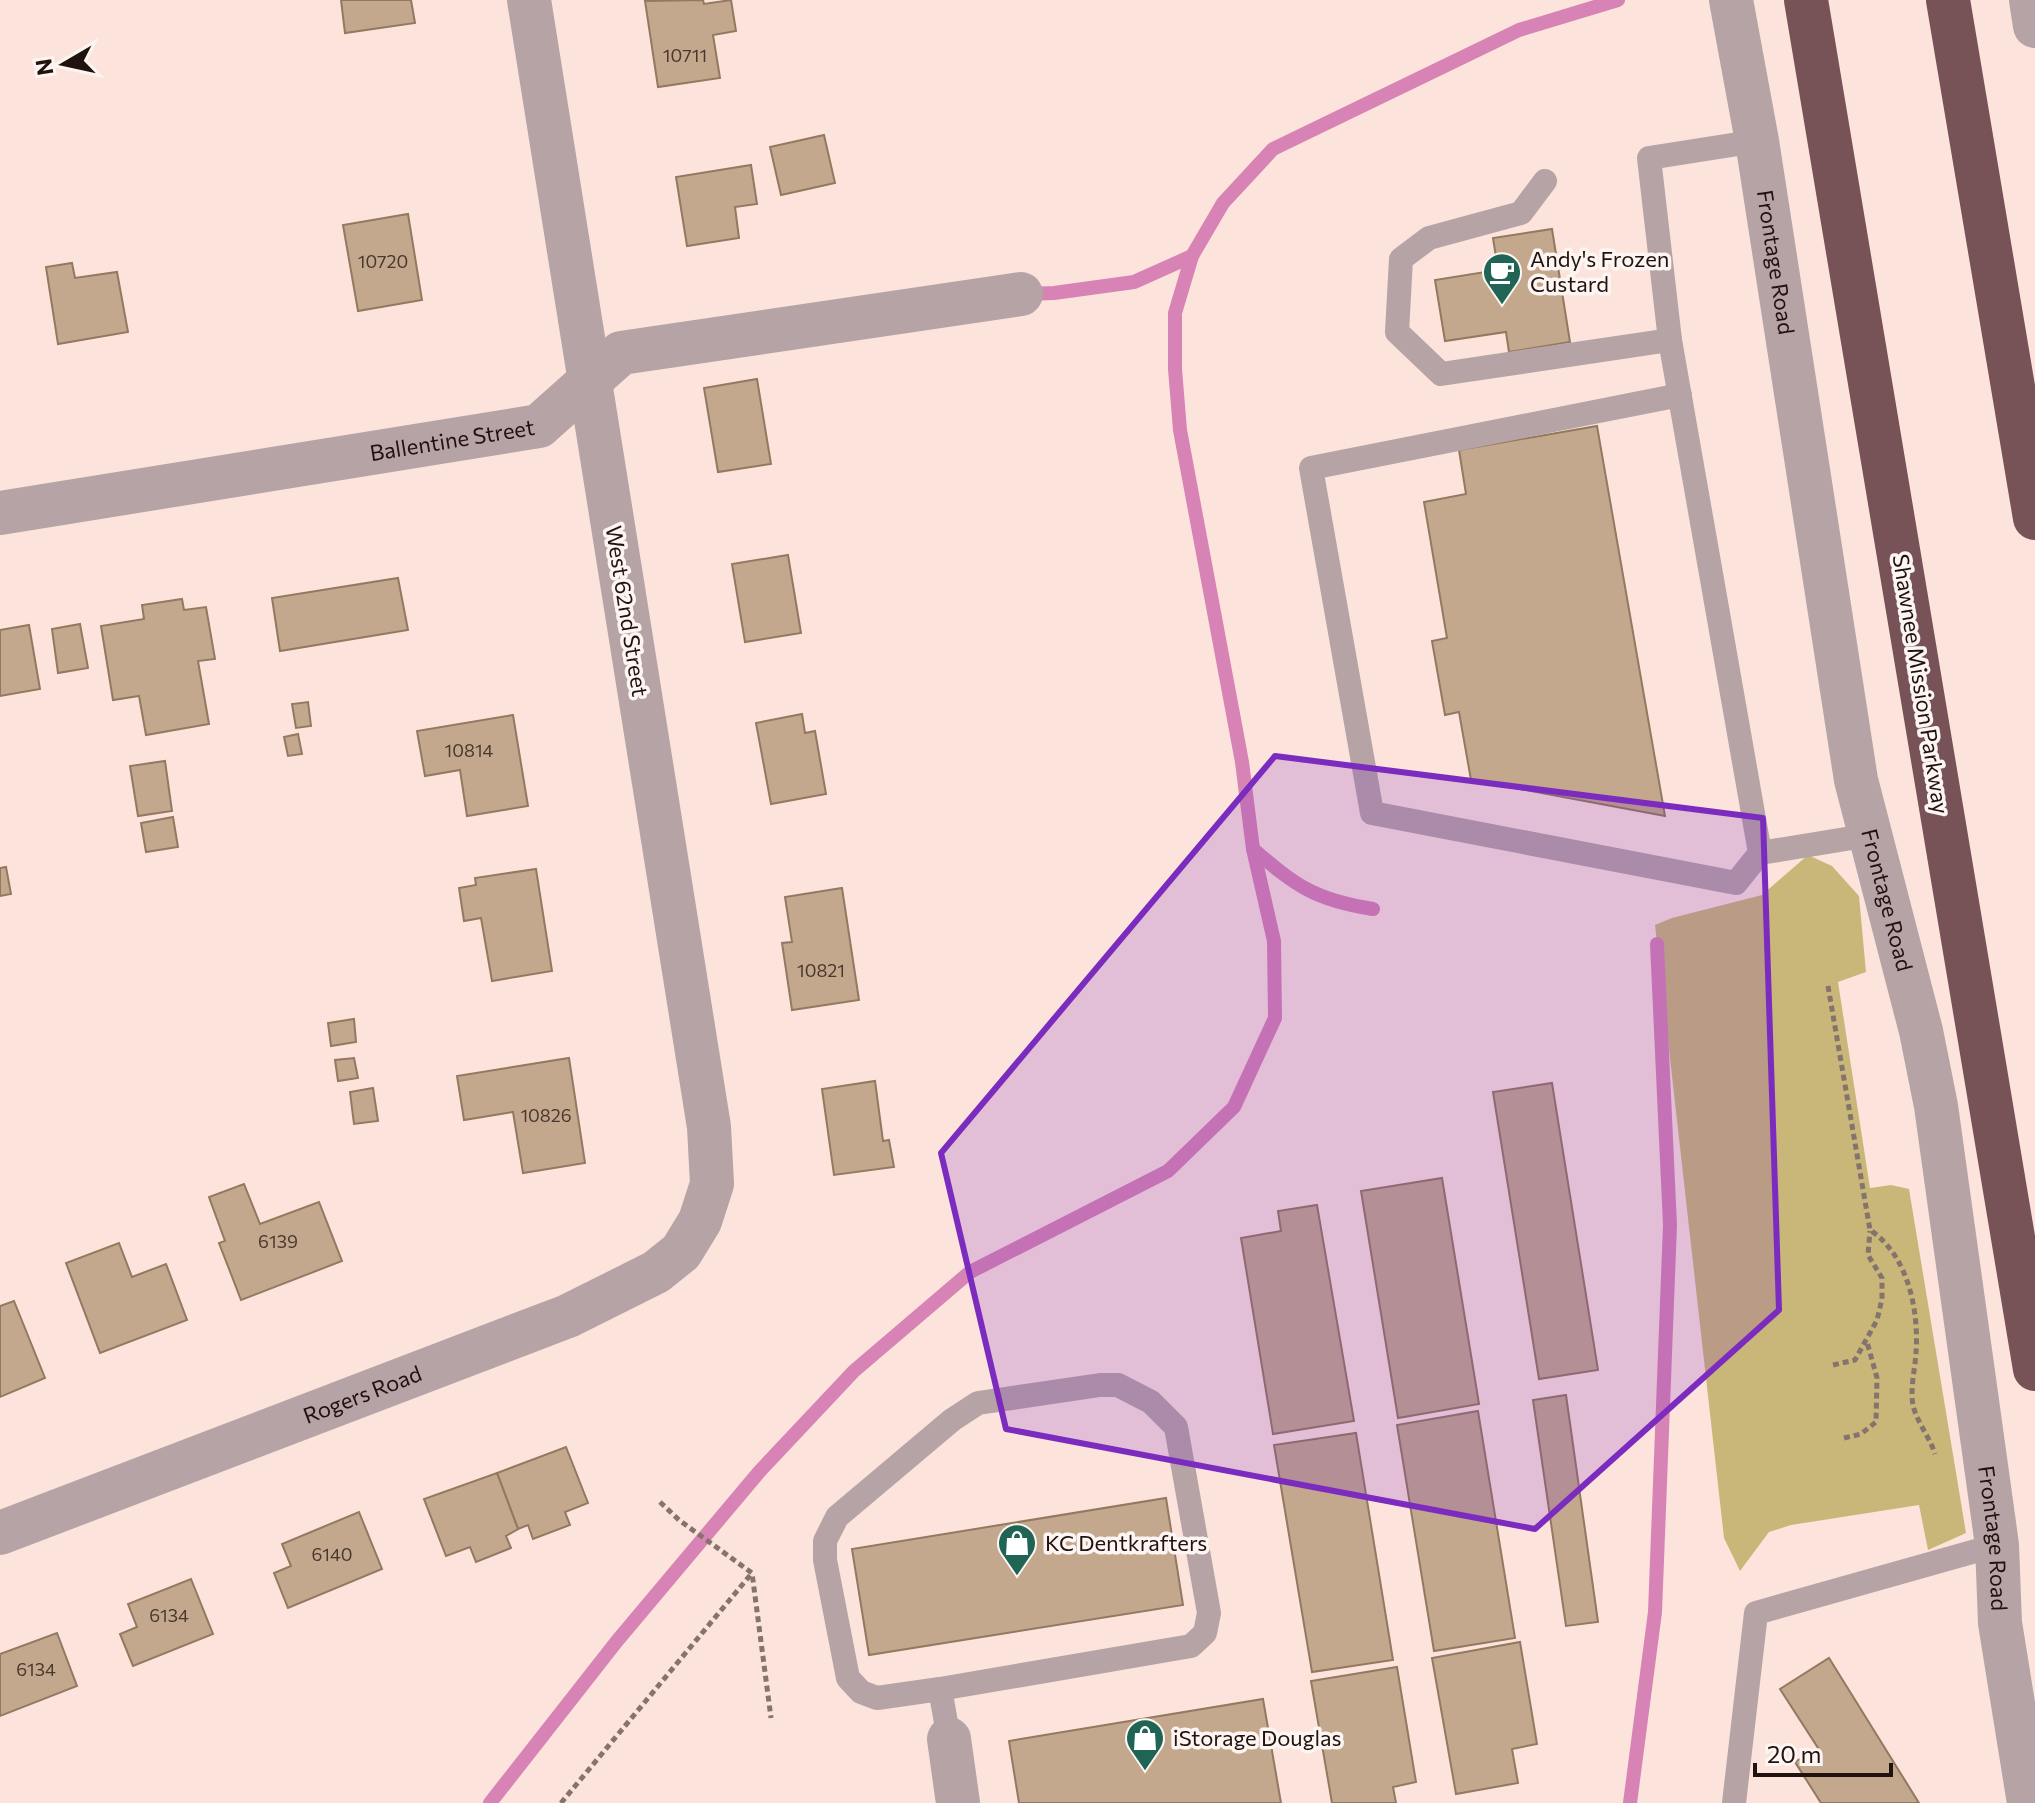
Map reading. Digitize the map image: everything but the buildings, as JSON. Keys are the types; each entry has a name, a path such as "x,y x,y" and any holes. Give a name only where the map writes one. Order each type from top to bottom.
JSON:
{"highway":[{"name":"Shawnee Mission Parkway","path":"1806,0 2035,1369"},
{"path":"1948,0 2035,518"}],"street":[{"name":"West 62nd Street","path":"529,0 709,1127 712,1184 700,1221"},
{"name":"Frontage Road","path":"1731,0 1757,141 1856,780 1921,1031 1936,1106 1997,1545 2000,1623 2029,1803"},
{"path":"2031,0 2035,26"},
{"name":"Ballentine Street","path":"0,513 539,426 621,353 1021,294"},
{"name":"Rogers Road","path":"0,1533 568,1316 656,1272 681,1252 700,1221"},
{"path":"949,1739 958,1803"}],"lane":[{"path":"1757,141 1649,158 1670,340 1760,853"},
{"path":"1545,181 1521,213 1429,238 1401,259 1397,332 1441,374 1670,340"},
{"path":"1680,395 1311,468 1372,813 1736,883 1760,853 1870,835"},
{"path":"1100,1385 1118,1385 1151,1402 1176,1427 1209,1613 1205,1633 1191,1646 940,1689 877,1698 861,1692 848,1678 825,1560 825,1541 837,1517 952,1420 978,1403 1100,1385"},
{"path":"1734,1803 1756,1613 1997,1545"},
{"path":"940,1689 949,1739"}],"path":[{"path":"1828,986 1870,1230 1868,1255 1882,1278 1882,1299 1867,1341 1855,1360 1833,1365"},
{"path":"1870,1230 1894,1252 1915,1309 1914,1408 1937,1463"},
{"path":"1844,1438 1861,1434 1876,1422 1877,1378 1867,1341"},
{"path":"660,1502 679,1520 752,1573 771,1718"},
{"path":"561,1803 752,1573"}],"highlighted area":[{"path":"1275,756 1763,818 1779,1310 1535,1529 1006,1429 941,1153"}],"shaded area":[{"path":"1808,855 1832,866 1859,896 1866,972 1838,982 1870,1188 1891,1185 1909,1189 1966,1533 1928,1550 1919,1505 1791,1525 1769,1532 1740,1571 1724,1538 1655,925 1762,895"}],"waterway":[{"path":"490,1803 617,1641 759,1472 854,1371 970,1272 1168,1171 1234,1107 1275,1018 1274,941 1253,849 1242,762 1180,430 1175,313 1192,256 1223,203 1273,149 1519,30 1618,0"},
{"path":"1025,294 1134,282 1192,256"},
{"path":"1253,849 1307,890 1336,901 1373,909"},
{"path":"1630,1803 1655,1612 1670,1225 1657,944"}],"place":[{"name":"Andy's Frozen Custard","path":"1502,306"},
{"name":"KC Dentkrafters","path":"1017,1577"},
{"name":"iStorage Douglas","path":"1145,1772"}]}
